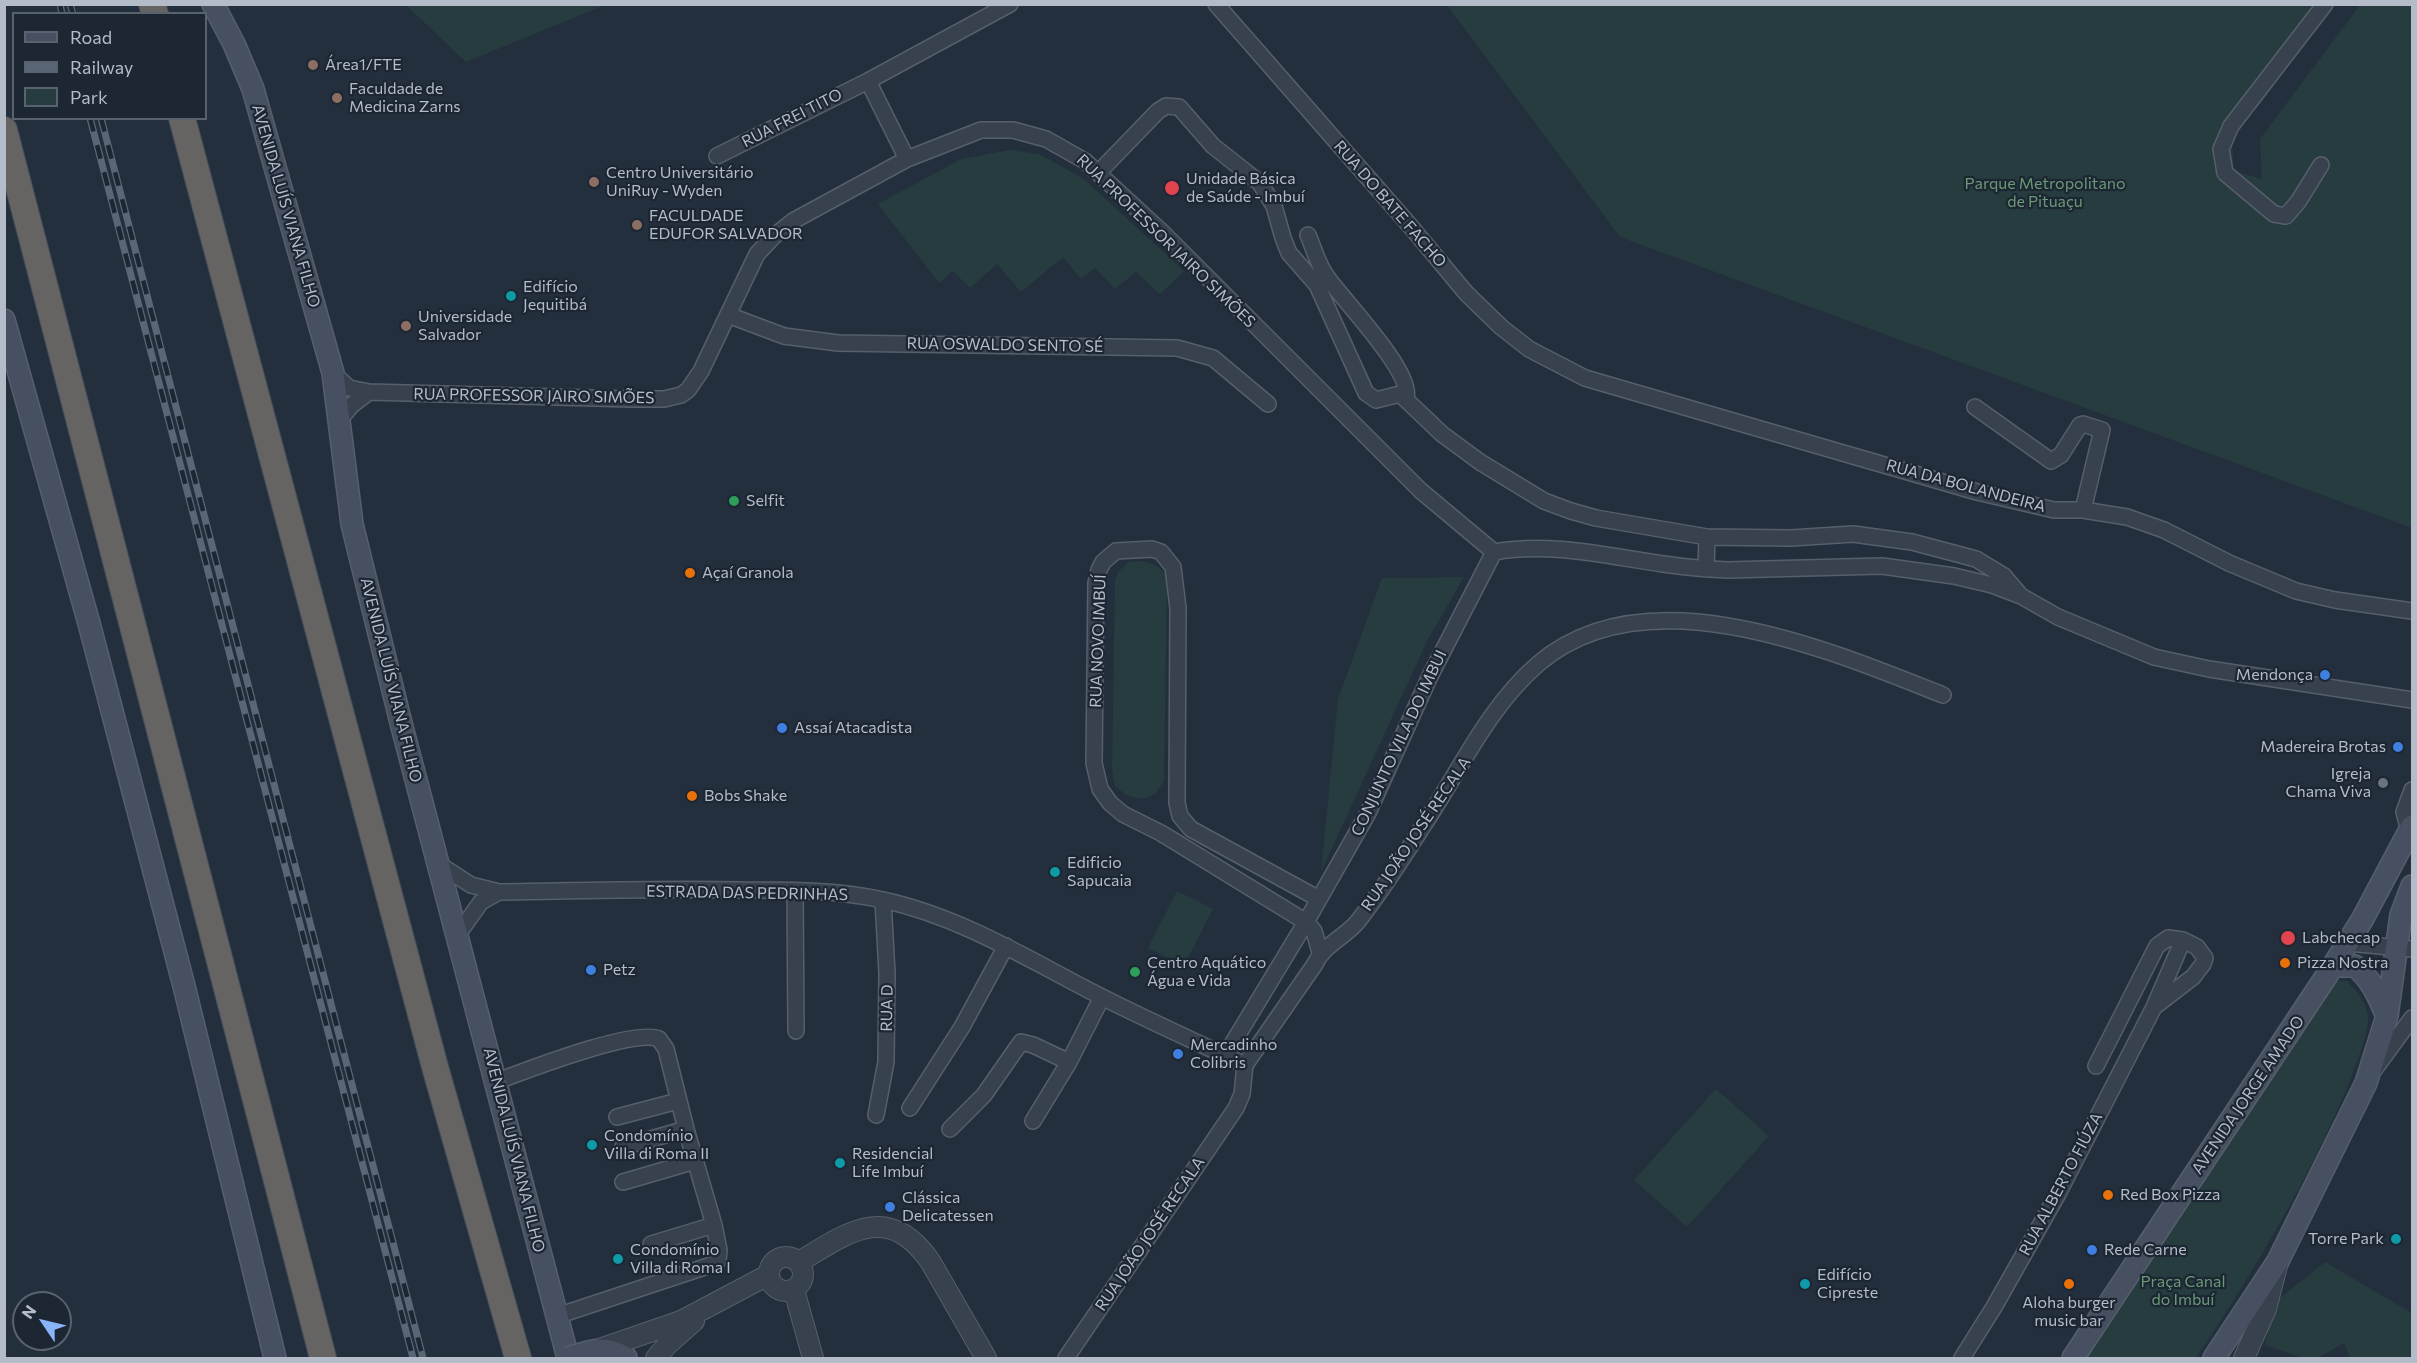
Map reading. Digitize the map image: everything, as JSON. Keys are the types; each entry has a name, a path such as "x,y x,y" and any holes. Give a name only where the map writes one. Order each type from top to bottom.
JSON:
{"highway":[{"path":"183,120 432,1056 518,1359"},
{"path":"4,130 323,1359"}],"main road":[{"name":"AVENIDA LUÍS VIANA FILHO","path":"213,4 234,44 253,89 333,373 352,524 401,723 557,1316 581,1355"},
{"path":"4,320 93,638 181,975 275,1359"},
{"name":"AVENIDA JORGE AMADO","path":"2073,1359 2348,943 2411,828"},
{"path":"2214,1359 2278,1261 2366,1083 2404,948 2401,915 2412,886"},
{"path":"2333,966 2346,964 2355,966 2365,974 2374,987 2386,1016"},
{"path":"260,1359 269,1333"},
{"path":"581,1355 614,1351 627,1359"}],"street":[{"name":"RUA FREI TITO","path":"717,156 868,81 1010,4"},
{"name":"RUA DO BATE FACHO","path":"1215,4 1412,228 1466,293 1501,327 1529,349 1586,378"},
{"path":"2321,165 2298,202 2286,216 2274,214 2225,173 2221,149 2231,126 2325,4"},
{"path":"868,81 907,159"},
{"path":"1098,172 1158,111 1166,106 1179,107 1213,146 1260,183 1274,206 1282,238 1289,253 1317,285 1366,393 1377,400 1394,394 1406,398 1442,434 1480,462 1544,501 1596,518 1707,537 1791,538 1853,534 1912,542 1976,559 2004,576 2021,596"},
{"name":"RUA PROFESSOR JAIRO SIMÕES","path":"333,373 349,388 369,392 631,399 675,397 688,390 695,381 757,254 792,221 907,159 981,130 1013,130 1046,139 1066,148 1076,153 1098,172 1421,491 1494,552"},
{"path":"1308,235 1325,275 1383,347 1404,380 1407,386 1406,398"},
{"name":"RUA OSWALDO SENTO SÉ","path":"728,315 784,336 838,344 1177,348 1213,358 1268,404"},
{"name":"RUA DA BOLANDEIRA","path":"1586,378 1977,492 2054,510 2083,510 2127,517 2164,530 2229,563 2296,591 2335,600 2412,610"},
{"path":"339,420 352,405 369,392"},
{"path":"1975,407 2051,461 2061,455 2083,424 2102,430 2083,510"},
{"path":"1706,569 1707,537"},
{"path":"1494,552 1518,548 1562,549 1706,569 1882,567 1954,576 1992,585 2021,596 2058,617 2154,657 2209,669 2412,700"},
{"name":"RUA NOVO IMBUÍ","path":"1306,922 1161,833 1123,814 1110,803 1100,789 1094,763 1096,583 1103,562 1116,551 1152,549 1161,552 1173,567 1178,608 1177,803 1180,816 1191,830 1319,899"},
{"name":"CONJUNTO VILA DO IMBUI","path":"1226,1056 1306,922 1383,784 1430,676 1494,552"},
{"name":"RUA JOÃO JOSÉ RECALA","path":"1066,1359 1236,1108 1242,1094 1245,1065 1315,964 1320,953 1357,922 1425,824 1488,724 1513,689 1539,663 1569,643 1599,630 1660,619 1734,627 1824,651 1943,695"},
{"path":"2411,828 2404,812 2412,790"},
{"name":"ESTRADA DAS PEDRINHAS","path":"440,865 471,885 499,892 703,889 795,891 854,895 883,900 928,912 1006,946 1102,997 1245,1065"},
{"path":"1245,883 1256,865"},
{"path":"795,891 795,1031"},
{"path":"458,934 481,902 499,892"},
{"name":"RUA D","path":"876,1115 886,1062 887,1032 883,900"},
{"path":"1306,922 1314,931 1320,953"},
{"path":"2096,1066 2157,946 2168,938 2182,940"},
{"name":"RUA ALBERTO FIÚZA","path":"1962,1359 2059,1192 2154,1007 2182,940 2202,952 2205,957 2203,964 2193,977 2154,1007"},
{"path":"2348,943 2404,948"},
{"path":"910,1108 962,1027 1006,946"},
{"path":"1033,1121 1069,1062 1102,997"},
{"path":"2366,1083 2412,1018"},
{"path":"495,1082 539,1065 643,1036 653,1036 663,1042 714,1225 719,1250 718,1261 714,1264 557,1316"},
{"path":"950,1128 984,1095 1022,1042 1034,1045 1069,1062"},
{"path":"617,1117 678,1101"},
{"path":"623,1147 686,1129"},
{"path":"623,1182 695,1161"},
{"path":"651,1244 714,1225"},
{"path":"801,1267 818,1251 852,1231 868,1227 882,1227 904,1234 921,1249 930,1261 986,1359"},
{"path":"790,1257 801,1267 802,1282 794,1290 782,1292 770,1280 771,1265 779,1258 790,1257"},
{"path":"2244,1359 2266,1309 2278,1261"},
{"path":"581,1355 681,1321 711,1305 770,1280"},
{"path":"794,1290 813,1359"},
{"path":"656,1359 711,1305"}],"green space":[{"path":"406,5 605,5 466,62"},
{"name":"Parque Metropolitano de Pituaçu","path":"1447,5 2317,5 2231,130 2234,171 2262,179 2260,139 2360,5 2412,5 2412,528 1620,237"},
{"path":"1010,150 1039,154 1084,179 1184,271 1160,294 1136,272 1115,289 1095,268 1081,279 1063,257 1021,292 997,264 970,288 953,271 939,283 878,204 961,159"},
{"path":"1139,561 1156,566 1167,579 1164,781 1155,794 1145,798 1126,795 1115,786 1112,770 1115,580 1119,571 1128,562"},
{"path":"1464,577 1428,639 1321,872 1338,699 1382,578"},
{"path":"1177,891 1213,909 1184,966 1148,948"},
{"name":"Praça Canal do Imbuí","path":"2337,981 2347,981 2363,1001 2368,1016 2365,1038 2351,1078 2318,1151 2281,1222 2196,1358 2082,1358 2325,988"},
{"path":"1716,1089 1769,1136 1687,1227 1634,1180"},
{"path":"2325,1262 2412,1313 2412,1358 2350,1358 2344,1343 2317,1358 2303,1358 2265,1345 2275,1302"}],"railway":[{"path":"60,4 62,12"},
{"path":"70,4 72,12"},
{"path":"91,120 413,1358"},
{"path":"102,120 423,1358"}],"place":[{"name":"Área1/FTE","path":"313,65"},
{"name":"Faculdade de Medicina Zarns","path":"337,98"},
{"name":"Centro Universitário UniRuy - Wyden","path":"594,182"},
{"name":"Unidade Básica de Saúde - Imbuí","path":"1172,188"},
{"name":"FACULDADE EDUFOR SALVADOR","path":"637,225"},
{"name":"Edifício Jequitibá","path":"511,296"},
{"name":"Universidade Salvador","path":"406,326"},
{"name":"Selfit","path":"734,501"},
{"name":"Açaí Granola","path":"690,573"},
{"name":"Mendonça","path":"2325,675"},
{"name":"Assaí Atacadista","path":"782,728"},
{"name":"Madereira Brotas","path":"2398,747"},
{"name":"Igreja Chama Viva","path":"2383,783"},
{"name":"Bobs Shake","path":"692,796"},
{"name":"Edificio Sapucaia","path":"1055,872"},
{"name":"Labchecap","path":"2288,938"},
{"name":"Pizza Nostra","path":"2285,963"},
{"name":"Petz","path":"591,970"},
{"name":"Centro Aquático Água e Vida","path":"1135,972"},
{"name":"Mercadinho Colibris","path":"1178,1054"},
{"name":"Condomínio Villa di Roma II","path":"592,1145"},
{"name":"Residencial Life Imbuí","path":"840,1163"},
{"name":"Red Box Pizza","path":"2108,1195"},
{"name":"Clássica Delicatessen","path":"890,1207"},
{"name":"Torre Park","path":"2396,1239"},
{"name":"Rede Carne","path":"2092,1250"},
{"name":"Condomínio Villa di Roma I","path":"618,1259"},
{"name":"Edifício Cipreste","path":"1805,1284"},
{"name":"Aloha burger music bar","path":"2069,1284"}]}
